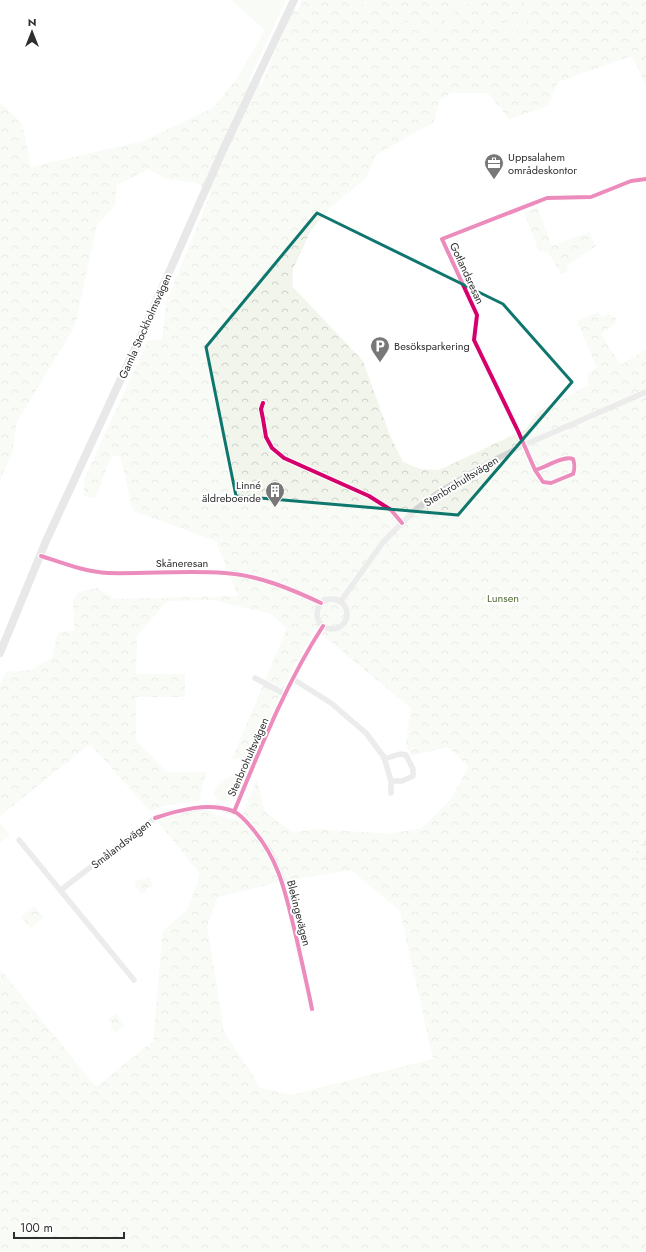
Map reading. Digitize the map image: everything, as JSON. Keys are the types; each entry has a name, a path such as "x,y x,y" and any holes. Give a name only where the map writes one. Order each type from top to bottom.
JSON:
{"main road":[{"name":"Gamla Stockholmsvägen","path":"0,653 46,541 144,329 223,150 294,0"}],"street":[{"name":"Gotlandsresan","path":"524,445 474,340 477,315 442,239 547,198 591,197 631,182 646,179"},
{"name":"Stenbrohultsvägen","path":"341,601 383,542 416,509 439,492 494,460 524,445 646,392"},
{"path":"263,404 261,409 266,437 272,448 284,458 369,496 391,510 402,523"},
{"path":"524,445 535,470 542,482 551,483 572,474 575,468 575,463 573,459 566,458 535,470"},
{"name":"Skåneresan","path":"41,556 81,569 108,573 226,573 255,578 321,603"},
{"path":"332,598 341,601 346,606 348,612 345,622 338,628 327,629 318,621 316,615 317,610 324,600 332,598"},
{"name":"Stenbrohultsvägen","path":"234,812 255,761 293,680 323,626"},
{"path":"255,678 286,695"},
{"path":"293,680 331,703 363,730 384,759 391,781 391,793"},
{"path":"384,759 400,754 406,755 413,770 412,776 402,781 391,781"},
{"name":"Smålandsvägen","path":"61,890 155,818 172,812 207,807 217,807 234,812"},
{"name":"Blekingevägen","path":"234,812 245,820 270,851 282,881 312,1009"},
{"path":"19,840 134,980"}],"highlighted area":[{"path":"317,213 503,304 572,382 458,515 236,496 206,347"}],"green space":[{"path":"231,0 286,0 248,82 236,80 265,30"},
{"name":"Lunsen","path":"302,0 351,0 371,7 368,2 369,0 467,0 447,14 444,26 440,32 399,20 408,27 426,33 445,35 452,14 471,2 486,23 510,35 524,26 539,0 646,0 646,85 632,56 558,82 548,106 509,119 488,93 451,93 439,101 434,122 376,155 366,178 330,208 311,230 293,269 292,286 363,361 389,433 403,462 420,469 439,470 526,429 539,411 589,385 587,374 597,368 577,321 598,312 602,317 608,314 616,318 617,322 601,334 621,365 646,349 646,836 642,834 642,866 646,871 646,1252 0,1252 0,969 96,1087 153,1041 163,931 188,909 200,874 155,818 207,807 214,814 231,819 245,820 243,814 257,780 265,812 292,832 319,829 390,834 422,828 450,800 469,767 448,747 411,756 406,744 411,708 315,629 290,674 252,756 232,759 287,628 271,614 213,600 167,601 137,636 136,674 185,674 185,697 136,697 136,741 167,772 206,772 199,801 168,805 150,811 90,744 0,816 0,687 5,672 31,670 52,658 58,632 74,631 73,600 79,592 97,588 115,599 238,596 216,541 133,511 120,455 112,456 95,498 84,496 84,480 148,341 162,339 166,303 211,193 196,183 166,179 149,169 117,185 115,205 97,225 75,326 17,422 12,453 0,481 0,103 22,123 31,167 143,141 213,108 236,80 262,83 292,11 298,10","holes":["351,870 400,911 433,1059 291,1095 261,1088 224,1032 207,926 218,897 283,881"]},
{"path":"351,0 539,0 524,26 510,35 487,23 471,2 452,14 445,35 422,32 404,26 398,19 383,11"},
{"path":"475,0 524,0 525,3 517,15 505,24 487,17"},
{"path":"537,207 552,246 589,232 596,246 567,266 568,271 561,274 549,253 539,251 524,212"},
{"path":"241,771 228,799 224,801 219,800 214,795 217,786 224,780"},
{"path":"0,823 10,835 0,843"},
{"path":"642,834 646,836 646,871 642,866 636,851"},
{"path":"150,877 152,887 146,888 147,892 140,894 139,889 136,889 135,881"},
{"path":"34,906 44,917 31,928 21,917"},
{"path":"116,1014 125,1026 115,1033 110,1027 112,1025 108,1019"}],"cycle path":[{"path":"535,470 543,482 551,483 573,474 573,459 569,458 560,460 535,470 474,340 477,315 442,239 547,198 591,197 631,181 646,179"},
{"path":"263,403 261,409 266,437 272,448 284,458 369,496 391,510 402,523"},
{"path":"41,556 74,567 108,573 196,572 237,574 274,584 321,603"},
{"path":"234,812 285,693 323,626"},
{"path":"155,818 194,808 223,808 236,812 261,839 275,863 284,889 312,1009"}],"place":[{"name":"Uppsalahem områdeskontor","path":"494,180"},
{"name":"Besöksparkering","path":"380,363"},
{"name":"Linné äldreboende","path":"275,508"}]}
